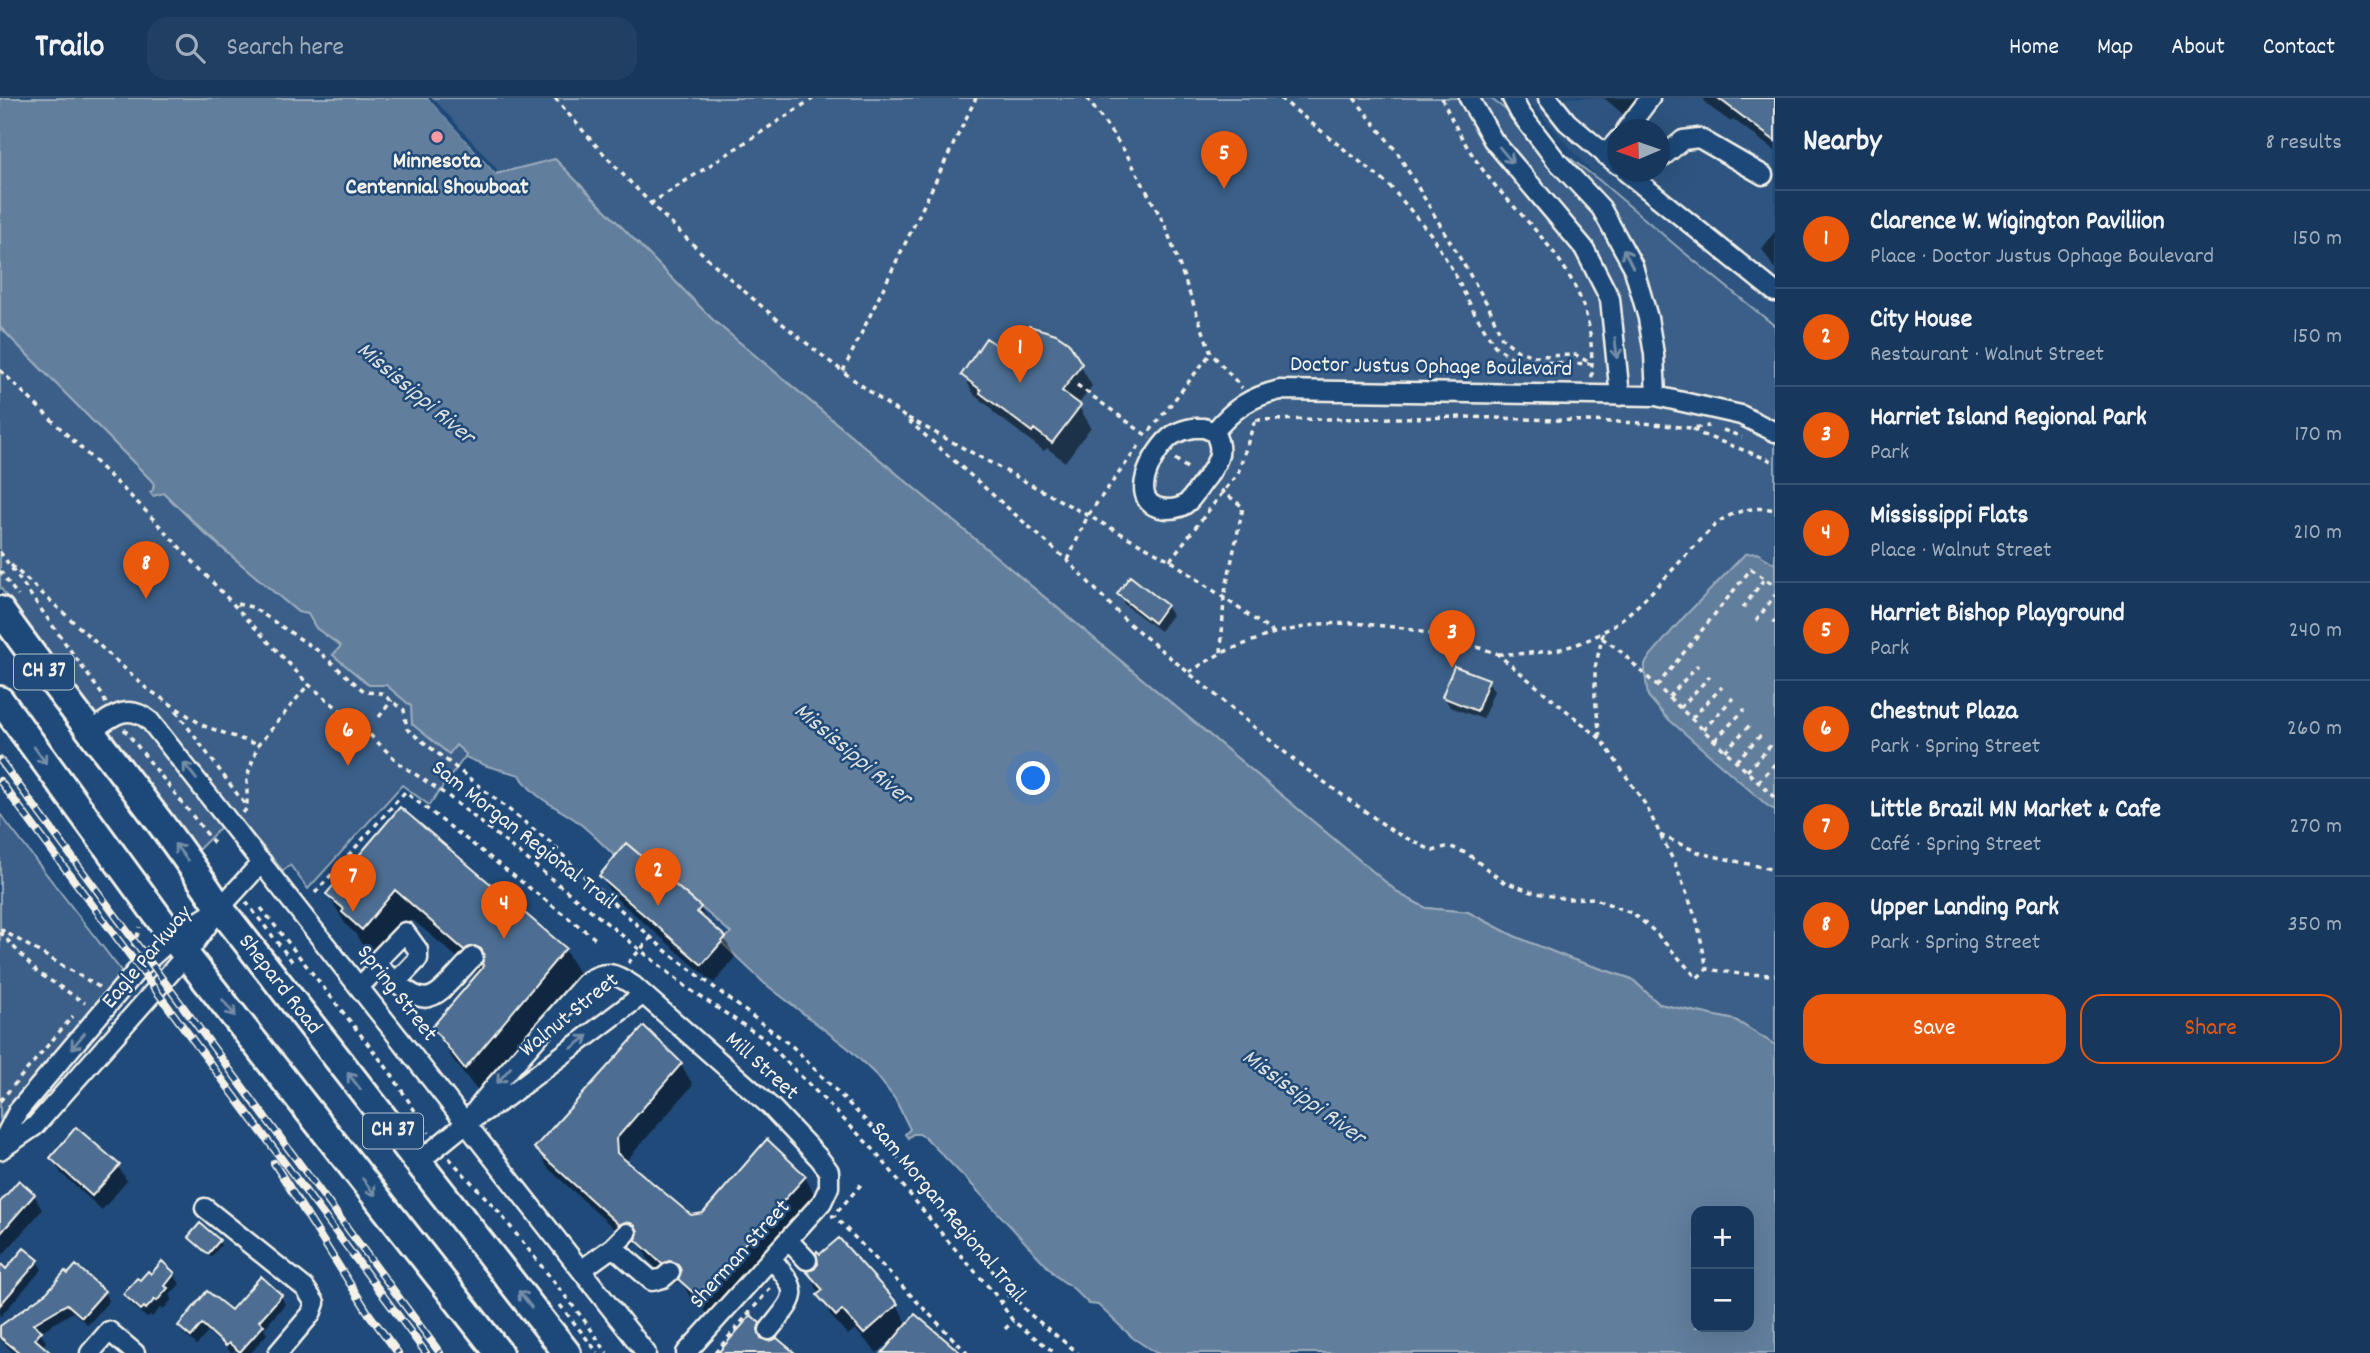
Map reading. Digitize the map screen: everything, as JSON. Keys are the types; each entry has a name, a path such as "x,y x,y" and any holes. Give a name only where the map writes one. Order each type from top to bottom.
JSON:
{"highway":[{"name":"Shepard Road","path":"11,606 89,733 192,866 228,900 426,1156 567,1353"},
{"name":"CH 37","path":"0,700 180,946 499,1353"}],"street":[{"path":"1469,98 1493,140 1584,248 1610,299 1620,396"},
{"path":"1512,98 1520,113 1556,160 1601,208 1633,266 1648,318 1654,354 1656,396"},
{"path":"1548,98 1567,122 1607,157"},
{"path":"1634,119 1650,98"},
{"path":"1670,151 1683,140 1699,138 1763,175"},
{"path":"1651,182 1775,292"},
{"name":"Doctor Justus Ophage Boulevard","path":"1214,432 1231,411 1251,400 1280,390 1656,396 1741,415 1775,432"},
{"path":"1194,428 1214,432 1221,452 1218,462 1187,503 1165,509 1152,504 1146,496 1143,483 1146,470 1170,437 1194,428"},
{"name":"Spring Street","path":"112,717 130,710 142,713 150,721 646,1353"},
{"path":"89,733 112,717"},
{"name":"Eagle Parkway","path":"0,1148 35,1126 180,946 228,900 262,862"},
{"path":"396,982 418,959 418,950 405,932 376,962 379,967 396,982 416,998 432,997 444,988 472,957"},
{"name":"Eagle Parkway","path":"0,1148 18,1111 139,968 180,946"},
{"path":"359,987 379,967"},
{"name":"Walnut Street","path":"426,1156 465,1124 504,1099 642,995 619,976 609,973 597,975 586,982 465,1124"},
{"name":"Mill Street","path":"642,995 771,1107 829,1171 829,1187"},
{"name":"Sherman Street","path":"686,1353 822,1202 829,1187"},
{"path":"205,1208 305,1289 315,1303 311,1314 278,1353"},
{"path":"582,1270 627,1233"},
{"path":"788,1240 807,1260"},
{"path":"613,1247 652,1281 663,1278 670,1272"},
{"path":"769,1330 789,1305 793,1288 790,1279 771,1258"},
{"path":"90,1353 109,1331 135,1353"}],"path":[{"path":"555,98 650,204 729,279 901,414 1068,561 1126,621 1300,764 1394,832 1433,851 1449,846 1468,854 1502,881 1532,892 1566,899 1593,898 1634,914 1654,931 1697,978 1707,969 1775,975"},
{"path":"650,204 814,98"},
{"path":"843,371 976,98"},
{"path":"1087,98 1126,153 1165,225 1211,353 1251,400 1256,420 1238,473 1170,560"},
{"path":"1280,98 1389,186 1430,233 1495,346 1517,360 1592,365"},
{"path":"1354,98 1397,152 1489,307 1502,338 1518,351 1534,356 1576,355 1592,365"},
{"path":"1442,98 1477,162 1564,265 1587,317 1592,365"},
{"name":"Sam Morgan Regional Trail","path":"0,373 140,505 308,684 367,732 400,764 448,796 689,989 763,1038 874,1150 994,1293 1013,1321 1055,1353"},
{"path":"901,414 1170,560 1274,633"},
{"path":"1256,420 1467,417 1644,423 1691,428 1709,426 1753,440"},
{"path":"1691,428 1775,462"},
{"path":"1189,672 1221,653 1274,633 1320,624 1353,623 1417,631 1496,653 1535,654 1555,651 1582,643 1615,624 1650,593 1721,520 1744,510 1775,510"},
{"path":"0,552 103,696 107,711 128,733 214,843 207,850"},
{"path":"5,560 146,688 204,726 258,745"},
{"path":"1657,686 1751,569 1775,586"},
{"path":"0,571 11,606"},
{"path":"1743,608 1764,578"},
{"path":"1756,621 1775,595"},
{"path":"234,604 252,607 317,650 365,692 382,693 392,700 404,710 407,729 551,843 652,937 793,1047 872,1127 1027,1312 1077,1353"},
{"path":"1601,739 1595,697 1595,668 1604,630"},
{"path":"1602,638 1618,649 1775,798"},
{"path":"1496,653 1601,739 1644,804 1677,868 1697,921 1707,969"},
{"path":"1668,697 1699,665"},
{"path":"1680,708 1710,677"},
{"path":"232,825 247,808 247,776 258,745 308,684"},
{"path":"1691,719 1722,687"},
{"path":"1703,730 1732,698"},
{"path":"379,717 392,700"},
{"path":"173,706 247,808"},
{"path":"1715,741 1745,709"},
{"path":"1725,751 1750,725"},
{"path":"1736,761 1761,735"},
{"path":"348,755 362,738"},
{"path":"1747,771 1772,744"},
{"path":"1758,782 1775,764"},
{"path":"1770,794 1775,789"},
{"path":"315,893 405,792 597,940"},
{"path":"1660,835 1700,853 1775,870"},
{"path":"228,900 296,968"},
{"path":"120,961 135,942 141,925"},
{"path":"0,930 99,987"},
{"path":"0,930 37,972 85,1003"},
{"path":"626,964 652,937"},
{"path":"0,1101 106,979"},
{"path":"418,1128 426,1156"},
{"path":"825,1217 834,1216 967,1353"},
{"path":"1000,1304 1011,1293"},
{"path":"555,1299 598,1353"},
{"path":"1005,1329 1013,1321"}],"shaded area":[{"path":"429,98 1490,98 1599,180 1775,326 1775,1045 1735,1020 1659,1004 1632,979 1514,936 1468,912 1426,908 1401,895 714,321 555,159 496,174"},
{"path":"1526,98 1775,98 1775,326 1599,180"},
{"path":"0,327 150,479 154,484 153,490 164,493 205,534 298,612 308,613 316,628 341,646 333,655 369,685 386,684 411,706 449,754 456,745 467,754 429,805 402,785 308,889 290,865 283,871 235,813 195,853 112,746 0,587"},
{"path":"0,814 122,972 0,1118"}],"water":[{"name":"Mississippi River","path":"0,98 429,98 496,174 555,159 714,321 1401,895 1426,908 1468,912 1514,936 1632,979 1659,1004 1735,1020 1775,1045 1775,1353 1156,1353 1133,1338 1098,1305 1089,1304 1057,1277 925,1137 913,1134 908,1138 905,1134 910,1129 895,1099 877,1076 848,1048 764,983 721,942 731,933 627,844 615,856 580,823 537,795 520,775 465,757 466,754 456,745 449,754 412,724 411,706 386,685 369,685 333,655 341,646 316,628 308,614 298,612 213,540 164,493 153,496 150,492 154,484 0,327"},
{"path":"1757,553 1775,564 1775,810 1666,717 1648,696 1645,674 1645,664 1651,655 1683,618 1745,554"}],"pier":[{"path":"428,98 433,98 497,169 496,174"}],"building":[{"path":"1718,98 1775,98 1775,141"},
{"path":"1029,326 1056,334 1068,342 1082,364 1062,391 1081,405 1052,443 1034,429 1032,432 980,393 981,390 961,375 986,338 1009,354"},
{"path":"1130,576 1167,605 1154,623 1117,594"},
{"path":"1454,666 1489,679 1477,711 1442,697"},
{"path":"400,807 566,948 465,1069 432,1027 484,966 481,949 475,946 464,950 395,890 362,930 342,912 344,909 326,894"},
{"path":"626,843 701,907 697,912 726,937 702,965 599,876"},
{"path":"644,1026 682,1063 616,1139 617,1153 691,1215 703,1213 767,1139 806,1176 697,1296 678,1279 681,1271 678,1264 669,1261 662,1264 636,1240 638,1231 634,1225 625,1222 619,1225 534,1148"},
{"path":"76,1127 120,1165 92,1196 50,1158"},
{"path":"19,1180 35,1194 0,1234 0,1202"},
{"path":"200,1223 220,1240 208,1254 188,1237"},
{"path":"839,1238 898,1304 864,1334 842,1310 836,1316 817,1295 823,1290 806,1271 814,1269 818,1264 817,1251 820,1254"},
{"path":"24,1248 39,1260 0,1305 0,1263 6,1269"},
{"path":"162,1261 175,1273 165,1286 168,1288 157,1301 155,1299 146,1309 144,1307 141,1310 123,1294 137,1278 140,1280 148,1271 151,1274"},
{"path":"76,1265 105,1291 82,1317 67,1304 33,1324 42,1331 35,1339 51,1353 20,1353 0,1337 0,1326 47,1292 65,1271 68,1274"},
{"path":"261,1276 282,1295 259,1321 264,1325 240,1352 229,1343 226,1346 202,1324 191,1337 178,1326 207,1291 231,1310"},
{"path":"915,1314 961,1353 882,1353"},
{"path":"751,1315 760,1323 758,1329 761,1338 768,1341 777,1338 795,1353 718,1353"}],"railway":[{"path":"0,760 440,1353"},
{"path":"0,781 426,1353"},
{"path":"274,1163 369,1314 398,1353"}],"place":[{"name":"Minnesota Centennial Showboat","path":"437,137"},
{"name":"Harriet Bishop Playground","path":"1224,189"},
{"name":"Clarence W. Wigington Paviliion","path":"1020,383"},
{"name":"Upper Landing Park","path":"146,599"},
{"name":"Harriet Island Regional Park","path":"1452,668"},
{"name":"Chestnut Plaza","path":"348,766"},
{"name":"City House","path":"658,906"},
{"name":"Little Brazil MN Market & Cafe","path":"353,912"},
{"name":"Mississippi Flats","path":"504,939"}]}
